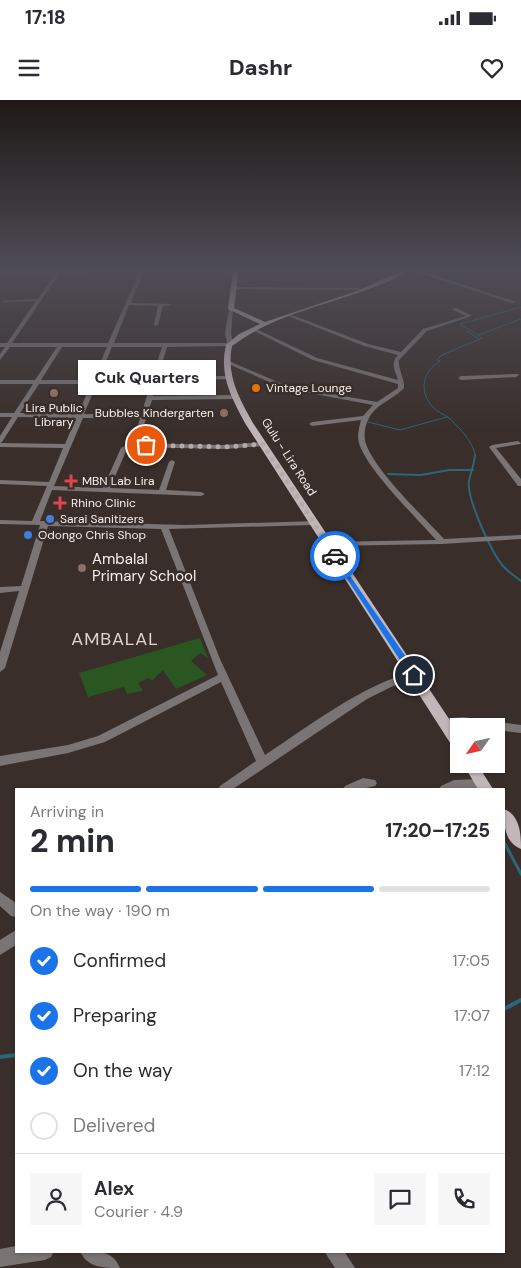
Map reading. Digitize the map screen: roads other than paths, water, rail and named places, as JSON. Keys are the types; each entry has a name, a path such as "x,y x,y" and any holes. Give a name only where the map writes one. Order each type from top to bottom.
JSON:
{"main road":[{"path":"229,344 252,330 270,323"},
{"name":"Gulu - Lira Road","path":"229,344 227,378 234,397 313,524 450,732"},
{"path":"476,773 485,786"},
{"path":"505,818 521,842"}],"street":[{"path":"0,358 23,323"},
{"path":"0,668 25,588 51,486 66,446 120,323"},
{"path":"0,345 229,344 229,323"},
{"path":"307,323 366,345 400,354"},
{"path":"442,542 385,477 364,448 361,437 365,418 376,404 399,390 402,383 395,364 400,354 426,330 450,323"},
{"path":"252,330 324,362 402,383"},
{"path":"0,441 61,344"},
{"path":"141,425 165,345"},
{"path":"227,362 285,387 376,404"},
{"path":"461,378 514,373 521,380"},
{"path":"155,379 227,378"},
{"path":"0,382 93,382"},
{"path":"148,398 234,397"},
{"path":"0,415 142,417"},
{"path":"312,424 365,418"},
{"path":"518,443 492,447 521,484"},
{"path":"106,489 124,448 130,445 225,447 263,444"},
{"path":"0,445 66,446"},
{"path":"162,491 172,462"},
{"path":"0,482 201,494"},
{"path":"0,522 164,527 313,524"},
{"path":"164,527 223,677 262,761"},
{"path":"327,544 442,542 521,537"},
{"path":"0,590 25,588"},
{"path":"228,788 262,761 379,687 414,675"},
{"path":"0,761 68,749 100,739 223,677"},
{"path":"444,722 463,721 521,729"},
{"path":"351,788 363,783 371,783"},
{"path":"446,788 485,786"},
{"path":"0,898 15,910"},
{"path":"0,948 15,937"},
{"path":"0,1258 32,1253"},
{"path":"92,1253 111,1268"},
{"path":"335,1253 346,1268"}],"waterway":[{"path":"465,323 460,324 478,335"},
{"path":"478,335 512,323"},
{"path":"467,331 479,339"},
{"path":"475,456 472,446 461,430 428,401 425,395 424,382 426,376 434,365 440,361 437,360 442,355 482,338 478,335"},
{"path":"368,422 400,430 447,417"},
{"path":"472,470 475,456"},
{"path":"388,474 421,475 449,470 472,470"},
{"path":"472,470 469,489 487,538 505,568 521,581"},
{"path":"505,844 521,874"},
{"path":"505,1008 521,1000"},
{"path":"0,1057 15,1055"}],"place":[{"name":"Vintage Lounge","path":"256,388"},
{"name":"Lira Public Library","path":"54,393"},
{"name":"Bubbles Kindergarten","path":"224,413"},
{"name":"Cuk Quarters","path":"146,445"},
{"name":"MBN Lab Lira","path":"71,481"},
{"name":"Rhino Clinic","path":"60,503"},
{"name":"Sarai Sanitizers","path":"50,519"},
{"name":"Odongo Chris Shop","path":"28,535"},
{"name":"Ambalal Primary School","path":"82,568"}],"district":[{"name":"AMBALAL","path":"115,639"}]}
